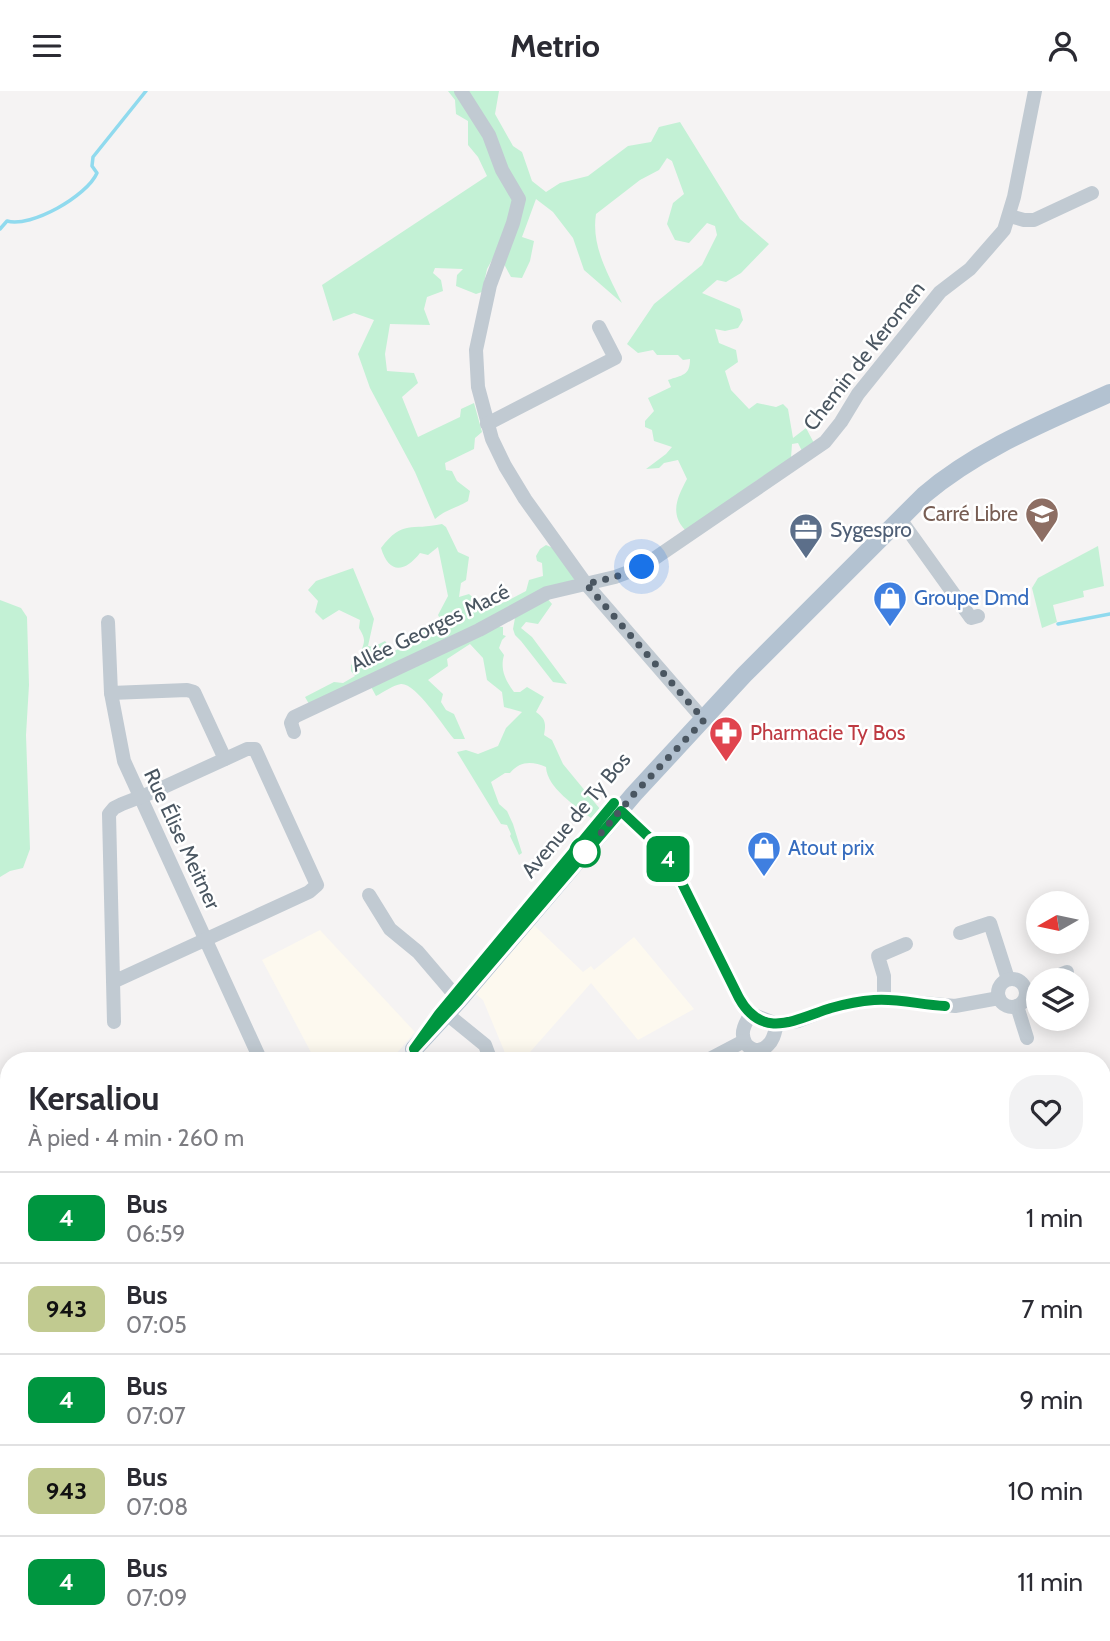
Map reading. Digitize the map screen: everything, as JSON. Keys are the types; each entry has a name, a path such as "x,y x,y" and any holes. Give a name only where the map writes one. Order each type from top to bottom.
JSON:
{"main road":[{"name":"Avenue de Ty Bos","path":"411,1052 617,807 656,756 702,717 900,519 935,486 975,457 1110,393"}],"street":[{"path":"461,91 489,135 502,170 519,199 490,285 478,334 475,364 481,401 498,453 512,479 586,584 702,717"},
{"name":"Chemin de Keromen","path":"586,584 615,577 648,564 825,442 836,430 858,394 940,292 964,275 1004,230 1010,216 1035,91"},
{"path":"1010,216 1034,220 1092,193"},
{"path":"487,424 615,358 599,327"},
{"path":"900,519 971,618 978,616"},
{"name":"Allée Georges Macé","path":"294,724 525,606 541,595 586,584"},
{"name":"Rue Élise Meitner","path":"108,622 111,692 124,761 257,1052"},
{"path":"111,692 192,691 225,759"},
{"path":"113,982 309,892 317,885 255,749 251,748 114,807 109,814 113,982 114,1021"},
{"path":"617,807 655,843 675,869 739,998 751,1014 777,1024 798,1021 837,1006 884,1000 955,1006 999,998 1009,1006 1017,1006 1026,996"},
{"path":"369,895 390,929 418,953 457,998"},
{"path":"960,933 990,923 1008,979"},
{"path":"884,1000 884,976 878,955 906,944"},
{"path":"999,998 1000,985 1008,979 1026,984"},
{"path":"1017,1006 1027,1038"},
{"path":"444,1012 485,1045 488,1052"},
{"path":"751,1014 743,1033 744,1041 751,1049 761,1052"},
{"path":"768,1052 777,1024"},
{"path":"723,1052 744,1041"}],"shaded area":[{"path":"517,909 583,972 591,966 594,970 634,937 694,1009 638,1040 591,983 530,1052 505,1052 483,1000 458,979"},
{"path":"320,930 415,1032 398,1052 311,1052 262,960"}],"green space":[{"path":"448,91 499,91 495,114 513,146 522,152 532,181 546,192 560,183 588,176 628,146 651,142 659,127 680,122 740,219 769,244 741,273 726,282 717,280 702,293 740,309 743,320 738,328 725,331 715,329 719,343 736,350 738,362 725,371 731,390 749,409 757,403 776,407 783,404 788,409 793,438 806,428 814,443 803,453 798,443 792,444 791,458 685,530 676,511 678,498 687,479 678,460 664,463 659,468 646,469 672,447 654,441 652,430 645,427 645,421 654,411 648,398 671,387 668,380 687,372 690,359 683,360 678,355 657,355 653,350 638,353 627,344 654,304 702,265 717,235 715,226 707,223 689,243 675,240 667,224 673,203 684,194 672,161 667,158 659,170 640,180 596,214 598,249 622,303 584,270 573,238 553,212 536,199 522,237 534,241 530,261 522,278 511,277 497,251 487,269 482,292 476,294 456,286 457,275 463,269 435,268 433,273 441,280 443,291 427,297 424,309 430,325 390,324 385,354 387,371 414,373 418,383 402,397 418,437 460,417 461,409 474,403 482,432 475,438 474,449 445,463 446,470 452,471 457,481 470,491 468,501 435,519 415,472 370,388 358,354 374,320 354,313 333,321 322,285 487,176 478,157 468,145 468,121 456,114 455,100"},
{"path":"442,524 458,552 469,557 466,580 461,583 459,597 469,594 484,608 505,602 526,591 529,580 543,576 542,563 537,561 536,556 546,545 553,548 578,577 547,598 552,604 538,624 526,622 521,628 532,637 567,684 553,682 515,635 515,618 511,615 493,626 503,627 503,635 506,636 499,648 504,655 503,670 508,683 514,692 520,692 527,687 544,697 536,712 544,722 544,735 552,740 563,764 600,809 591,818 557,789 551,782 546,767 541,765 526,763 510,773 505,773 491,782 499,804 507,811 513,824 522,853 519,855 507,825 501,824 457,752 466,750 478,754 498,746 506,728 522,712 504,707 502,692 487,680 483,658 470,644 447,659 448,666 428,680 443,694 441,702 446,710 454,714 465,739 454,739 414,690 401,684 376,696 369,683 309,704 305,697 334,682 343,683 355,676 351,665 361,659 364,640 359,628 360,620 339,610 323,620 315,612 318,601 308,590 316,581 353,568 374,619 368,646 373,647 385,641 393,652 419,634 443,624 438,615 448,596 438,547 428,555 420,553 414,560 398,568 388,563 381,548 395,533 402,530"},
{"path":"1098,546 1104,586 1083,591 1084,597 1053,605 1057,622 1042,628 1032,588 1038,578"},
{"path":"0,600 21,608 27,617 29,685 26,735 30,849 23,868 0,877"}],"waterway":[{"path":"0,229 7,221 30,220 43,215 82,191 97,173 92,166 93,157 146,91"},
{"path":"1058,624 1110,614"}],"bus line":[{"name":"4","path":"614,803 439,1014 414,1049 621,811 655,843 675,869 743,1006 751,1014 772,1024 782,1024 798,1021 837,1006 866,1001 898,1000 945,1006"}],"place":[{"name":"Carré Libre","path":"1042,544"},
{"name":"Sygespro","path":"806,560"},
{"name":"Groupe Dmd","path":"890,628"},
{"name":"Pharmacie Ty Bos","path":"726,763"},
{"name":"Atout prix","path":"764,878"}],"route":[{"path":"585,852 634,794 704,720 586,584 642,567"}]}
